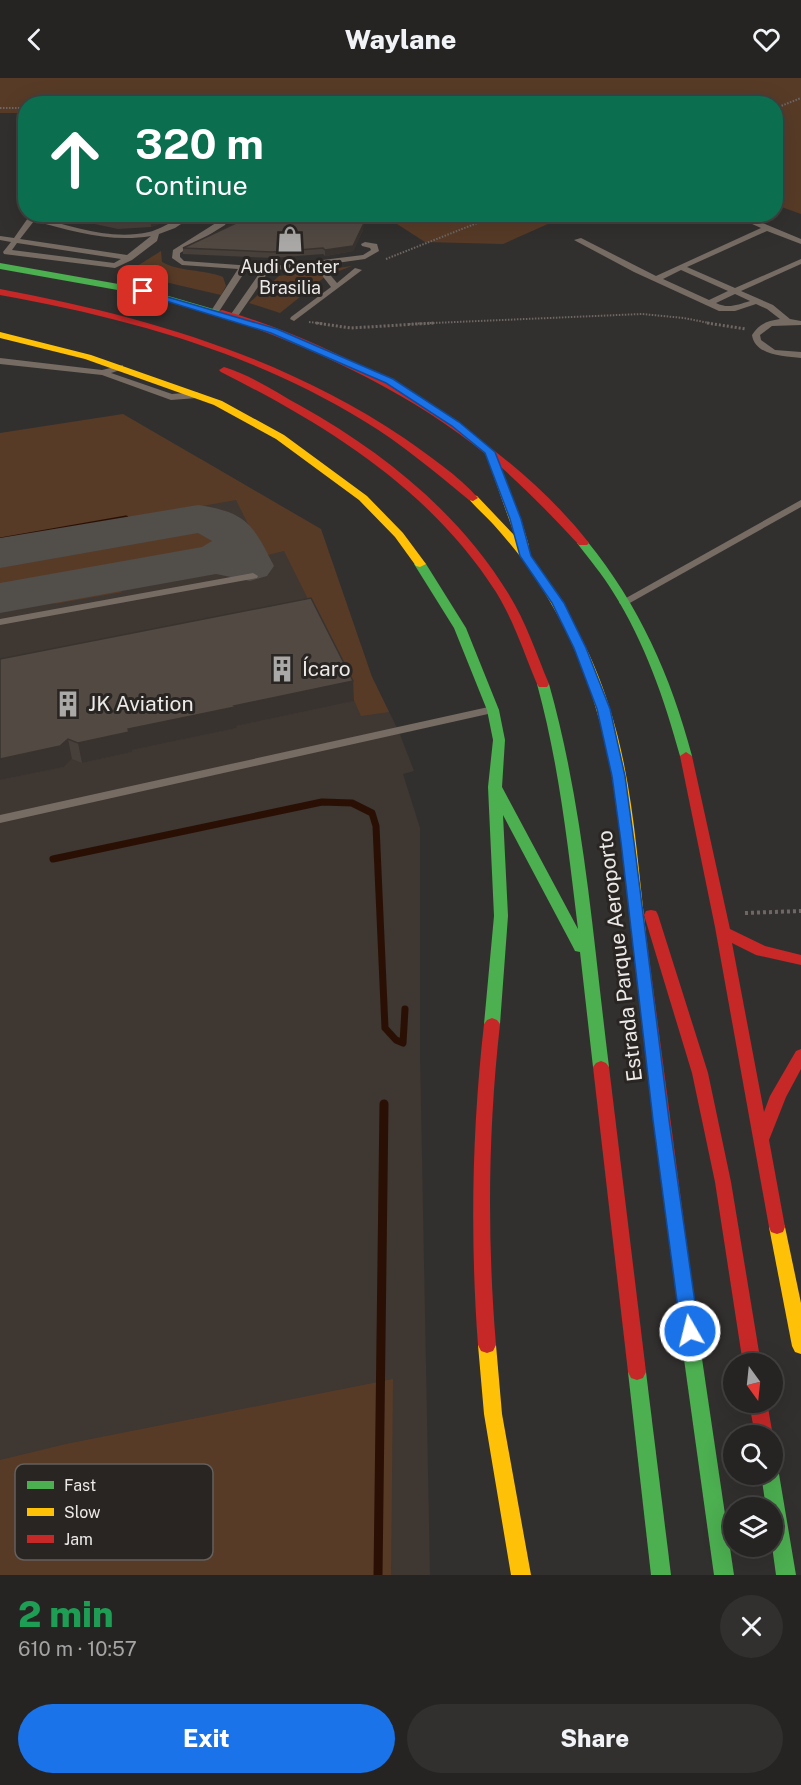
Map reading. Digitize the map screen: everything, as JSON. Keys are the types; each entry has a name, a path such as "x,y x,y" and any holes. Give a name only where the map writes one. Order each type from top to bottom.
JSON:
{"main road":[{"path":"0,264 143,291 214,311 274,331 390,381 455,424 536,490 595,558 624,602 656,663 687,754 695,802 720,914 760,1141 801,1346"},
{"name":"Estrada Parque Aeroporto","path":"0,292 107,312 172,330 251,357 311,385 360,412 425,458 472,497 507,532 558,603 580,648 603,709 618,776 628,842 662,1132 724,1575"},
{"path":"0,335 50,346 120,367 198,395 280,437 363,498 399,535 433,583 460,628 493,710 499,740 495,787 501,916 496,988 483,1094 479,1196 483,1301 493,1414 521,1575"},
{"name":"Estrada Parque Aeroporto","path":"213,365 292,403 378,456 418,489 451,524 484,566 508,603 531,651 548,699 560,751 575,846 661,1575"},
{"path":"490,452 516,519 525,556"},
{"path":"495,787 590,964"},
{"path":"628,842 700,1073 723,1182 750,1353"},
{"path":"723,932 761,951 801,960"},
{"path":"760,1141 771,1106 785,1077 801,1055"},
{"path":"772,1485 786,1575"}],"lane":[{"path":"0,264 4,252 27,222"},
{"path":"51,222 106,238 155,234 182,222"},
{"path":"223,222 177,252 176,258 182,263 266,269 365,257 375,251 374,246 365,244"},
{"path":"751,222 801,242"},
{"path":"656,279 766,228"},
{"path":"4,252 115,266 154,238 155,234"},
{"path":"0,238 129,258"},
{"path":"578,240 656,279 729,310 757,301"},
{"path":"709,303 801,261"},
{"path":"317,264 336,287"},
{"path":"680,267 757,301 780,313 788,322"},
{"path":"214,311 243,268"},
{"path":"233,317 266,269"},
{"path":"294,319 358,270"},
{"path":"233,283 255,286"},
{"path":"800,356 773,352 757,341 756,335 766,325 801,323"},
{"path":"0,361 103,373 171,397 198,395"},
{"path":"103,373 120,367"},
{"path":"624,602 801,503"},
{"path":"0,622 253,576"},
{"path":"0,819 493,710"}],"path":[{"path":"783,105 801,98"},
{"path":"0,108 18,108"},
{"path":"358,270 480,222"},
{"path":"294,319 322,326 351,328 500,319 642,314 684,318 735,329 759,330"},
{"path":"720,914 801,911"}],"shaded area":[{"path":"0,78 801,78 801,214 783,208 783,96 18,96 18,113 0,113"},
{"path":"394,222 552,222 503,244 425,242"},
{"path":"161,251 162,262 169,265 223,277 226,286 221,295 126,273"},
{"path":"352,266 326,276 280,313 249,303 279,276"},
{"path":"123,414 321,529 372,677 389,712 361,716 317,617 284,551 264,556 236,500 0,542 0,433"},
{"path":"0,434 201,459 245,485 372,677 399,732 414,771 403,774 420,828 420,1054 430,1575 0,1575"},
{"path":"189,527 203,529 210,534 212,544 205,550 193,554 0,590 0,558"},
{"path":"193,569 204,572 206,575 152,585 165,575"},
{"path":"104,586 123,592 54,604 78,591"},
{"path":"393,1379 391,1575 0,1575 0,1460 66,1444"}],"building":[{"path":"238,222 364,222 353,246 325,250 323,248 272,252 183,248"},
{"path":"311,598 353,681 128,729 129,732 78,743 68,739 60,746 0,759 0,659"}],"waterway":[{"path":"0,540 126,518"},
{"path":"53,859 322,802 352,803 372,813 376,826 385,1028 396,1040 403,1043 405,1009"},
{"path":"378,1575 384,1104"}],"taxiway":[{"path":"0,553 198,519 226,528 237,540 250,566 237,561 216,559"},
{"path":"216,559 232,550 236,540"},
{"path":"0,598 216,559"}],"traffic: fast":[{"path":"0,266 141,291 222,313"},
{"path":"583,543 602,566 647,643 669,699 686,756"},
{"path":"420,564 460,628 493,710 499,740 495,787 501,916 492,1024"},
{"path":"543,684 557,735 575,846 601,1067"},
{"path":"495,787 580,947"},
{"path":"692,1352 724,1575"},
{"path":"637,1372 661,1575"},
{"path":"772,1485 786,1575"}],"traffic: slow":[{"path":"0,335 88,357 218,403 280,437 363,498 399,535 420,564"},
{"path":"490,452 516,519 523,546"},
{"path":"473,498 498,523 542,579 578,642 592,675 604,709 618,767 639,934"},
{"path":"777,1227 801,1346"},
{"path":"487,1345 493,1414 521,1575"}],"traffic: jam":[{"path":"0,292 128,319 252,360 311,387 368,419 422,456 473,498"},
{"path":"222,313 326,353 374,376 419,402 463,432 505,465 545,502 583,543"},
{"path":"224,370 271,393 360,447 401,478 439,513 473,551 502,594 527,641 543,684"},
{"path":"686,756 722,927 777,1227"},
{"path":"651,915 700,1073 723,1182 750,1353"},
{"path":"723,932 761,951 801,960"},
{"path":"639,934 692,1352"},
{"path":"487,1345 480,1224 484,1104 492,1024"},
{"path":"761,1140 778,1096 801,1055"},
{"path":"601,1067 637,1372"},
{"path":"760,1413 762,1425"}],"place":[{"name":"Audi Center Brasilia","path":"290,239"},
{"name":"Ícaro","path":"282,669"},
{"name":"JK Aviation","path":"68,704"}],"route":[{"path":"143,291 274,331 390,381 455,424 490,452 516,519 525,556 558,603 580,648 603,709 618,776 628,842 661,1120 690,1331"}]}
